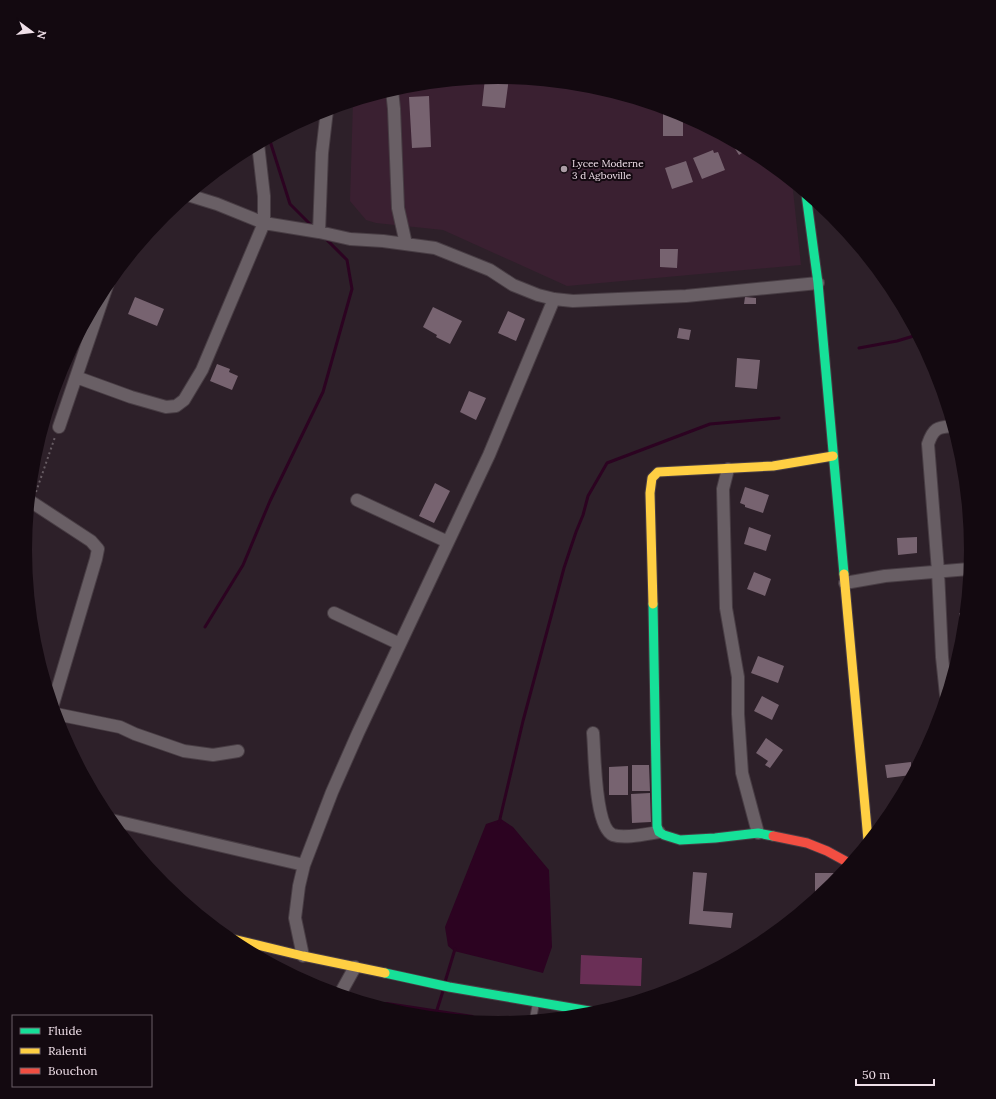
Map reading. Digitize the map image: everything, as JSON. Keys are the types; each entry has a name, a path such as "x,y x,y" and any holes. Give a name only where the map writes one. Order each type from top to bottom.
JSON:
{"street":[{"path":"393,95 398,208 406,244"},
{"path":"319,232 322,153 326,117"},
{"path":"76,377 131,397 166,406 176,406 184,400 202,370 264,223 264,196 259,150"},
{"path":"194,197 217,204 264,223 319,232 350,239 383,241 435,248 466,259 490,270 513,285 538,295 554,299 573,301 686,296 818,283"},
{"path":"808,202 818,283 867,834"},
{"path":"302,956 295,918 298,886 304,865 347,759 489,455 554,299"},
{"path":"59,427 100,308"},
{"path":"945,681 928,444 931,434 937,428 947,427"},
{"path":"833,456 773,466 658,472 652,478 650,494 658,826 659,832 664,836 680,840 758,833 807,843 827,851 844,861"},
{"path":"728,469 723,489 726,608 738,677 738,714 742,773 758,833"},
{"path":"357,500 448,542"},
{"path":"34,504 91,541 98,550 52,684"},
{"path":"845,583 885,576 963,569"},
{"path":"334,613 400,644"},
{"path":"63,715 120,727 135,734 184,751 213,755 238,752"},
{"path":"593,733 598,807 608,832 614,835 632,836 659,832"},
{"path":"121,822 304,865"},
{"path":"248,943 355,968 449,987 536,1002 555,1011"},
{"path":"343,989 355,968"}],"lane":[{"path":"534,1014 536,1002"}],"path":[{"path":"36,488 59,427"}],"shaded area":[{"name":"Lycee Moderne 3 d Agboville","path":"468,84 528,84 559,87 619,99 676,119 731,146 782,180 793,189 801,265 567,286 443,230 376,223 366,220 350,201 353,106 407,92"},
{"path":"501,819 513,827 549,870 552,947 543,973 454,951 448,946 445,927 486,824"},
{"path":"581,955 642,958 641,986 580,984"},
{"path":"387,1002 473,1015 437,1012"}],"building":[{"path":"484,84 508,84 505,108 482,106"},
{"path":"429,96 431,147 412,148 409,97"},
{"path":"663,114 683,122 683,136 663,136"},
{"path":"735,148 742,153 739,155"},
{"path":"713,150 714,153 718,152 725,170 702,179 693,158"},
{"path":"686,161 693,182 672,189 665,168"},
{"path":"660,249 678,249 677,268 660,267"},
{"path":"135,297 164,309 157,326 128,314"},
{"path":"745,297 756,298 756,304 744,304"},
{"path":"433,307 462,321 450,344 436,337 437,335 423,327"},
{"path":"508,311 525,319 516,341 498,333"},
{"path":"679,328 691,330 689,340 677,338"},
{"path":"737,358 760,360 757,389 735,387"},
{"path":"217,364 230,369 229,372 238,376 232,390 210,381"},
{"path":"469,391 486,398 476,420 460,412"},
{"path":"435,483 450,491 434,523 419,516"},
{"path":"745,487 769,495 763,513 745,507 745,505 740,503"},
{"path":"749,527 771,535 766,551 744,544"},
{"path":"917,537 917,553 898,555 897,538"},
{"path":"754,572 771,579 765,596 747,589"},
{"path":"758,656 784,666 778,683 751,673"},
{"path":"762,696 779,705 772,720 754,711"},
{"path":"766,738 783,750 770,768 765,765 768,761 756,753"},
{"path":"911,762 911,766 906,776 887,778 885,765"},
{"path":"632,765 649,765 650,791 632,791"},
{"path":"628,766 628,795 609,795 609,767"},
{"path":"650,793 651,822 632,823 631,794"},
{"path":"693,872 707,873 703,911 733,913 731,928 689,924"},
{"path":"815,873 833,873 828,879 815,891"}],"waterway":[{"path":"271,143 290,204 313,227"},
{"path":"205,627 243,565 270,501 323,392 352,289 347,260 324,237"},
{"path":"859,348 897,341 913,336"},
{"path":"499,823 523,721 564,568 583,515 588,496 607,463 710,424 779,418"},
{"path":"445,982 455,949"},
{"path":"436,1012 443,991"}],"traffic: fast":[{"path":"807,201 818,283 844,574"},
{"path":"653,604 657,826 659,832 680,840 758,833 773,836"},
{"path":"385,973 449,987 577,1009"}],"traffic: slow":[{"path":"653,604 650,493 652,478 658,472 773,466 833,456"},
{"path":"844,574 867,834"},
{"path":"248,943 385,973"}],"traffic: jam":[{"path":"773,836 807,843 827,851 845,861"}],"place":[{"name":"Lycee Moderne 3 d Agboville","path":"564,169"}]}
